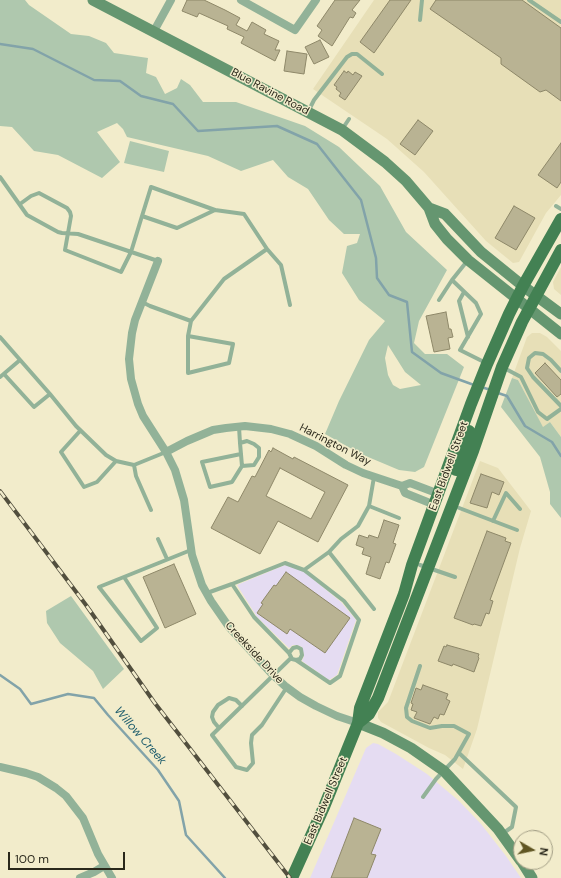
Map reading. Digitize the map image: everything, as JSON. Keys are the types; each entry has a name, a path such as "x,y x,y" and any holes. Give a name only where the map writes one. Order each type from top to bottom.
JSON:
{"main road":[{"name":"Blue Ravine Road","path":"93,0 342,130 385,162 406,182 430,208 435,224 447,239 468,260 561,334"},
{"name":"Blue Ravine Road","path":"430,208 445,214 481,252 561,314"},
{"name":"East Bidwell Street","path":"292,878 324,807 358,722 360,708 404,594 412,565 486,366 516,299 561,219"},
{"name":"East Bidwell Street","path":"358,722 369,714 378,698 419,590 418,569 424,566 452,505 473,451 500,371 522,322 560,253"},
{"path":"452,505 448,502 447,498 468,440 473,400"},
{"path":"424,566 439,514 437,500"},
{"name":"Creekside Drive","path":"358,722 374,728 406,746 444,772 454,784 477,805 502,834 513,850"}],"street":[{"path":"154,31 171,0"},
{"path":"241,0 295,30 316,0"},
{"name":"Creekside Drive","path":"158,261 135,320 129,359 131,379 143,416 166,452 174,470 182,494 191,550 198,573 207,593 221,617 274,676 287,687 316,706 337,716 358,722"},
{"name":"Harrington Way","path":"166,452 200,434 226,428 258,427 271,429 290,434 316,446 346,465 374,478 402,486 410,483 437,500"},
{"path":"0,767 38,778 56,788 66,796 83,818 104,866 112,878"},
{"path":"80,878 104,866"}],"lane":[{"path":"420,20 422,0"},
{"path":"529,0 561,22"},
{"path":"308,112 314,100 347,57 352,54 357,54 382,74"},
{"path":"342,130 349,119"},
{"path":"0,177 27,215 58,232 78,234 158,261"},
{"path":"20,204 31,196 39,193 67,208 71,216 65,250 121,272 131,252 151,187 214,210 244,214 267,249 281,265 290,305"},
{"path":"556,206 561,209"},
{"path":"142,216 177,228 214,210"},
{"path":"188,336 233,344 229,363 188,373 188,336 191,320 224,279 267,249"},
{"path":"439,300 452,280 468,260"},
{"path":"452,280 476,302 481,314 460,350 486,366"},
{"path":"464,292 459,301 468,337"},
{"path":"142,302 191,320"},
{"path":"0,337 80,431 106,455 116,461 134,465 166,452"},
{"path":"561,371 543,354 535,353 529,358 527,368 532,377 561,406"},
{"path":"20,360 2,375 34,407 50,394"},
{"path":"500,371 521,377 538,412 547,419 561,409"},
{"path":"239,427 242,466 232,482 210,487 202,462 241,454"},
{"path":"80,431 61,452 84,487 97,482 116,461"},
{"path":"240,443 247,441 259,448 259,458 254,465 242,466"},
{"path":"134,465 136,476 151,510"},
{"path":"304,570 329,552 341,539 358,526 369,506 374,478"},
{"path":"493,521 506,493 520,509"},
{"path":"452,505 517,530"},
{"path":"369,506 399,518"},
{"path":"158,538 167,559"},
{"path":"124,577 157,628 141,641 99,587 191,550"},
{"path":"329,552 374,609"},
{"path":"207,593 285,562 304,570 344,601 359,620 340,676 330,683 294,659 254,618 232,584"},
{"path":"424,566 455,577"},
{"path":"287,687 262,725 252,735 251,743 253,763 247,770 236,767 212,735 274,676 294,659 300,659 302,655 300,649 297,647 293,648 289,653"},
{"path":"420,666 406,708 407,717 412,721 430,728 454,726 469,734 455,759 436,779 423,797"},
{"path":"219,728 212,717 213,712 218,705 229,698 236,700 242,706"},
{"path":"459,753 516,807 512,827 502,834"}],"shaded area":[{"path":"374,0 561,0 561,195 546,213 519,262 513,263 486,241 424,172 387,139 313,89"},
{"path":"561,267 561,295 554,289 553,282"},
{"path":"532,333 540,333 547,337 561,351 561,437 550,422 543,428 518,380 512,378 527,337"},
{"path":"480,461 498,468 531,511 520,548 477,729 463,769 445,755 381,722 378,718 378,712 388,702"},
{"path":"285,565 302,570 341,602 356,620 337,675 329,680 302,661 304,656 302,647 293,645 289,648 257,617 237,585"},
{"path":"373,743 378,744 427,774 459,801 481,824 506,856 513,866 513,870 516,870 521,878 310,878 366,748"}],"green space":[{"path":"0,0 25,0 29,5 71,34 89,36 106,43 114,53 148,58 146,73 156,77 165,94 177,88 181,79 190,85 203,102 236,102 305,126 339,147 380,186 406,232 447,270 419,321 414,343 425,354 447,354 464,367 424,467 415,472 399,470 361,454 325,434 339,401 369,340 385,321 359,300 342,273 347,246 357,243 360,234 344,234 329,220 308,189 288,177 273,160 241,171 208,156 127,137 123,129 117,123 97,132 120,162 102,178 58,155 34,151 12,127 0,126","holes":["388,345 405,372 421,385 400,389 393,385 388,375 385,358"]},
{"path":"130,141 169,151 164,172 124,163"},
{"path":"512,378 518,380 543,427 550,422 561,437 561,518 550,504 550,492 540,457 501,407"},
{"path":"71,596 124,669 103,689 93,671 60,643 47,623 46,611"}],"building":[{"path":"187,0 204,0 225,10 240,18 236,25 247,31 252,22 266,30 264,34 279,41 275,50 280,50 275,61 241,43 244,37 227,29 228,26 199,13 197,17 182,11"},
{"path":"335,0 360,0 352,10 356,13 353,18 350,17 332,46 318,36 322,30 317,26"},
{"path":"390,0 411,0 374,53 360,42"},
{"path":"436,0 522,0 561,28 561,101 546,90 540,92 501,64 501,58 430,9"},
{"path":"320,40 329,57 314,64 305,47"},
{"path":"287,51 307,54 304,74 284,71"},
{"path":"344,71 347,73 348,71 353,75 355,72 362,76 345,100 339,96 341,93 334,85"},
{"path":"418,120 433,131 415,155 400,144"},
{"path":"561,143 561,182 557,188 538,175"},
{"path":"514,206 535,218 516,250 495,238"},
{"path":"446,312 449,329 451,329 453,337 448,338 450,349 434,352 426,316"},
{"path":"545,363 561,380 561,394 557,397 535,373"},
{"path":"273,448 293,459 294,457 348,485 318,542 278,521 260,554 211,528 228,497 238,502 252,476 255,477 269,450 271,452","holes":["280,468 325,492 311,519 266,496"]},
{"path":"481,474 504,482 499,495 492,492 487,508 470,503"},
{"path":"384,520 399,525 393,543 396,544 389,563 386,562 380,579 366,574 371,557 362,554 364,548 356,545 359,535 368,538 369,535 378,538"},
{"path":"487,531 506,538 505,541 511,543 490,600 493,601 489,614 486,613 481,626 473,625 454,618"},
{"path":"174,564 196,614 165,628 143,577"},
{"path":"286,572 350,618 325,653 290,629 287,634 257,613 263,604 261,603"},
{"path":"447,645 479,654 474,672 453,664 452,666 438,661 444,646 446,647"},
{"path":"423,685 448,694 446,699 450,701 444,715 440,714 438,719 434,717 430,724 414,718 417,712 411,710 413,704 411,703 416,688 421,690"},
{"path":"354,818 381,829 371,854 376,855 367,878 331,878"}],"waterway":[{"path":"0,44 33,49 94,80 120,81 141,96 173,104 198,131 277,126 317,144 361,200 376,258 377,278 389,295 407,302 412,352 441,373 474,385"},
{"path":"481,387 491,390"},
{"path":"498,393 507,396 525,426 552,442 561,456"},
{"name":"Willow Creek","path":"0,675 20,689 31,704 68,694 94,698 158,770 179,801 186,835 225,878"}],"railway":[{"path":"0,491 86,605 154,702 290,878"}]}
